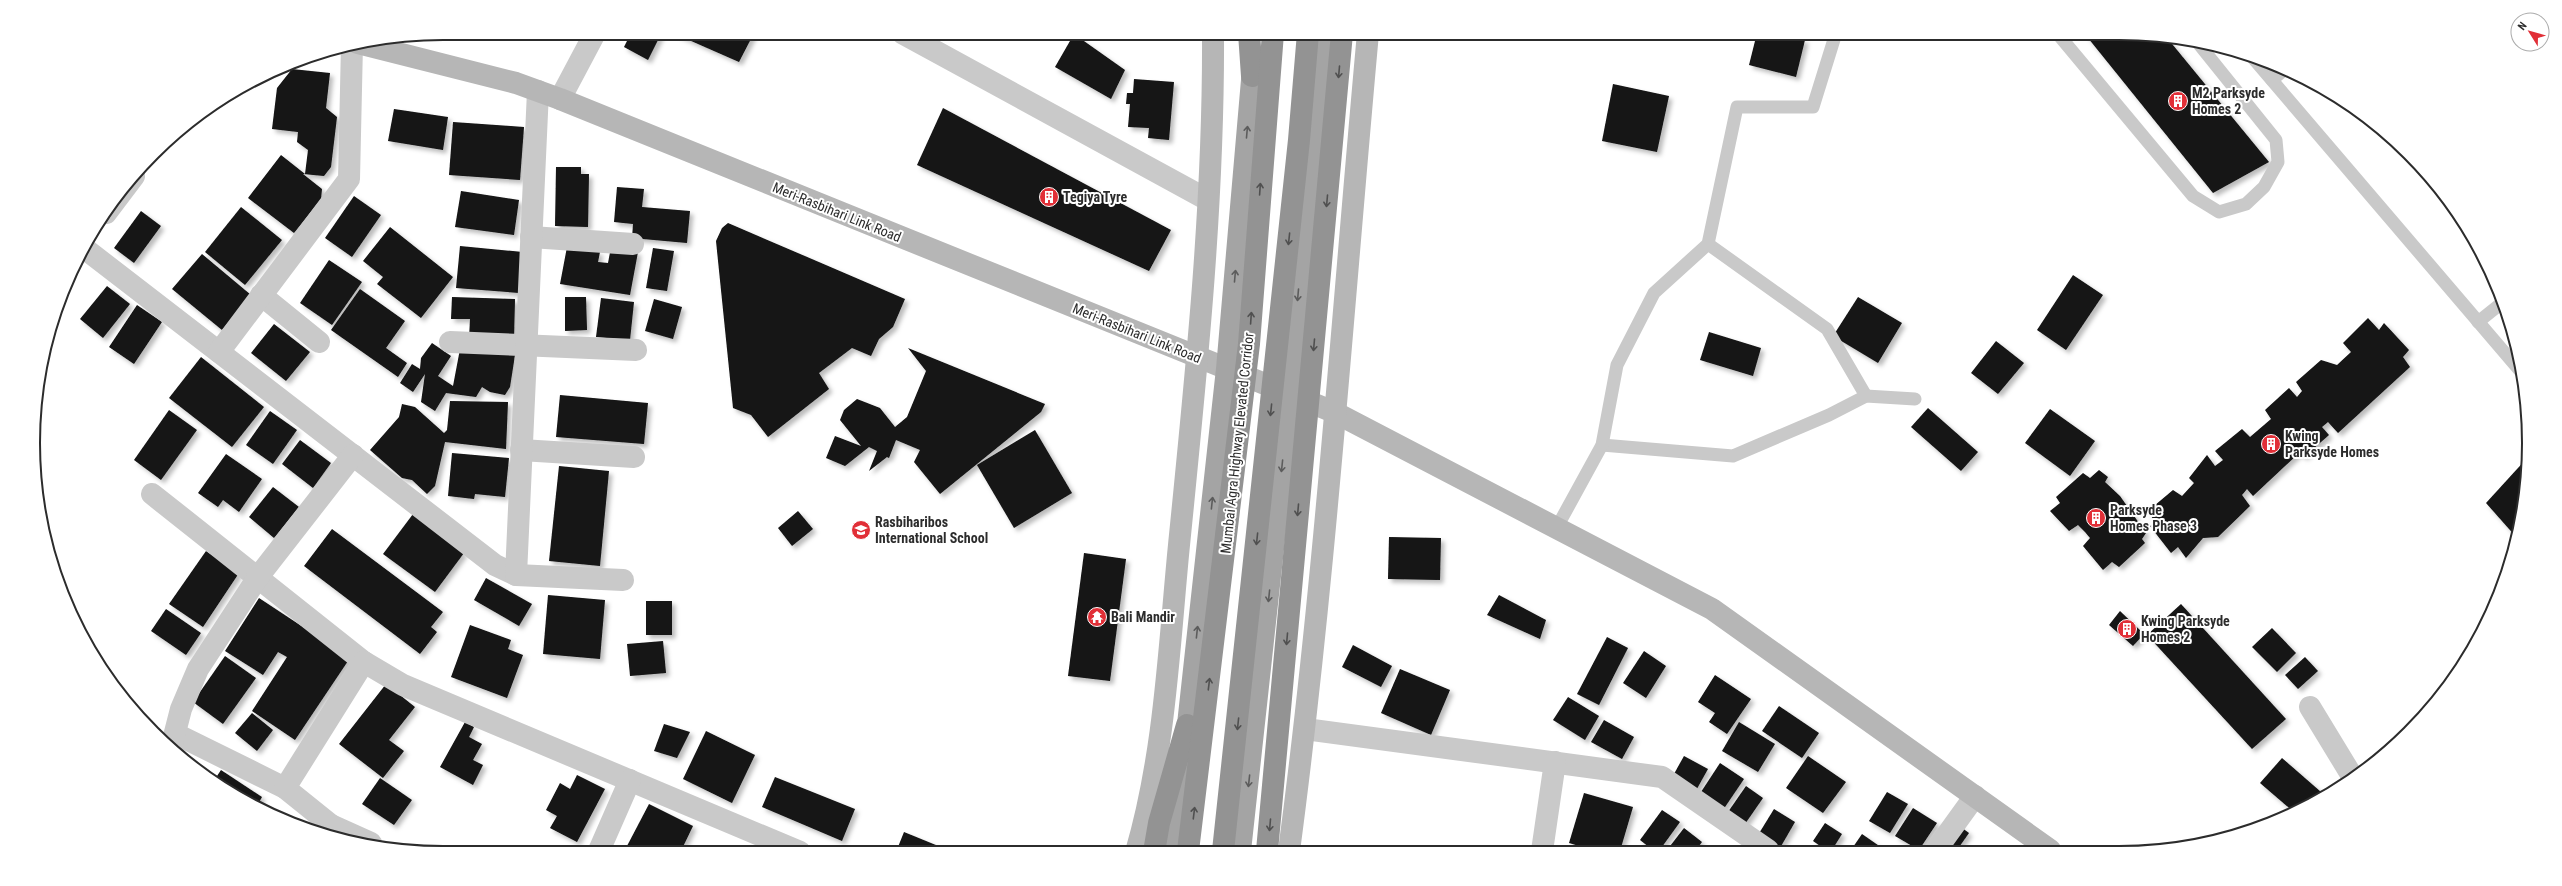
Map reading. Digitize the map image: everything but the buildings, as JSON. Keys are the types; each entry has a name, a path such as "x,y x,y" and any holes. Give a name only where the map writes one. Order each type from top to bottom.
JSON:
{"highway":[{"path":"1249,40 1252,76"},
{"name":"Mumbai Agra Highway Elevated Corridor","path":"1189,846 1249,344 1272,40"},
{"path":"1224,846 1298,156 1307,40"},
{"path":"1267,846 1299,397 1341,40"},
{"path":"1155,846 1159,823 1187,725"}],"main road":[{"path":"1175,846 1227,369 1255,40"},
{"path":"1241,846 1299,397 1320,40"}],"street":[{"path":"560,99 591,40"},
{"path":"915,40 1208,200"},
{"path":"1138,846 1145,822 1162,712 1198,358 1208,200 1213,40"},
{"path":"1290,846 1305,730 1367,40"},
{"name":"Meri-Rasbihari Link Road","path":"374,46 516,83 560,99 1334,412 1712,609 2044,846"},
{"path":"219,352 349,179 352,51"},
{"path":"516,575 538,92"},
{"path":"531,237 633,244"},
{"path":"89,252 484,558 516,575 623,580"},
{"path":"261,295 319,342"},
{"path":"450,342 526,344 636,350"},
{"path":"521,450 634,457"},
{"path":"328,829 285,788 174,741 181,709 198,669 258,577 353,455"},
{"path":"152,494 364,662 403,685 786,846"},
{"path":"285,788 364,662"},
{"path":"2310,707 2350,773"},
{"path":"1305,730 1556,762 1662,778 1762,846"},
{"path":"1543,846 1556,762"},
{"path":"601,846 630,780"},
{"path":"1939,846 1974,796"}],"lane":[{"path":"1556,529 1602,445 1617,365 1654,293 1708,244 1737,107 1813,107 1834,40"},
{"path":"2063,40 2193,196 2219,212 2246,204 2264,187 2278,162 2276,140 2203,49"},
{"path":"2260,66 2514,364"},
{"path":"2272,80 2279,74"},
{"path":"1708,244 1827,329 1866,396"},
{"path":"2478,322 2498,306"},
{"path":"1602,445 1733,456 1829,415 1866,396 1915,399"}],"place":[{"name":"M2 Parksyde Homes 2","path":"2178,101"},
{"name":"Tegiya Tyre","path":"1049,197"},
{"name":"Kwing Parksyde Homes","path":"2271,444"},
{"name":"Parksyde Homes Phase 3","path":"2096,518"},
{"name":"Rasbiharibos International School","path":"861,530"},
{"name":"Bali Mandir","path":"1097,617"},
{"name":"Kwing Parksyde Homes 2","path":"2127,629"}]}
